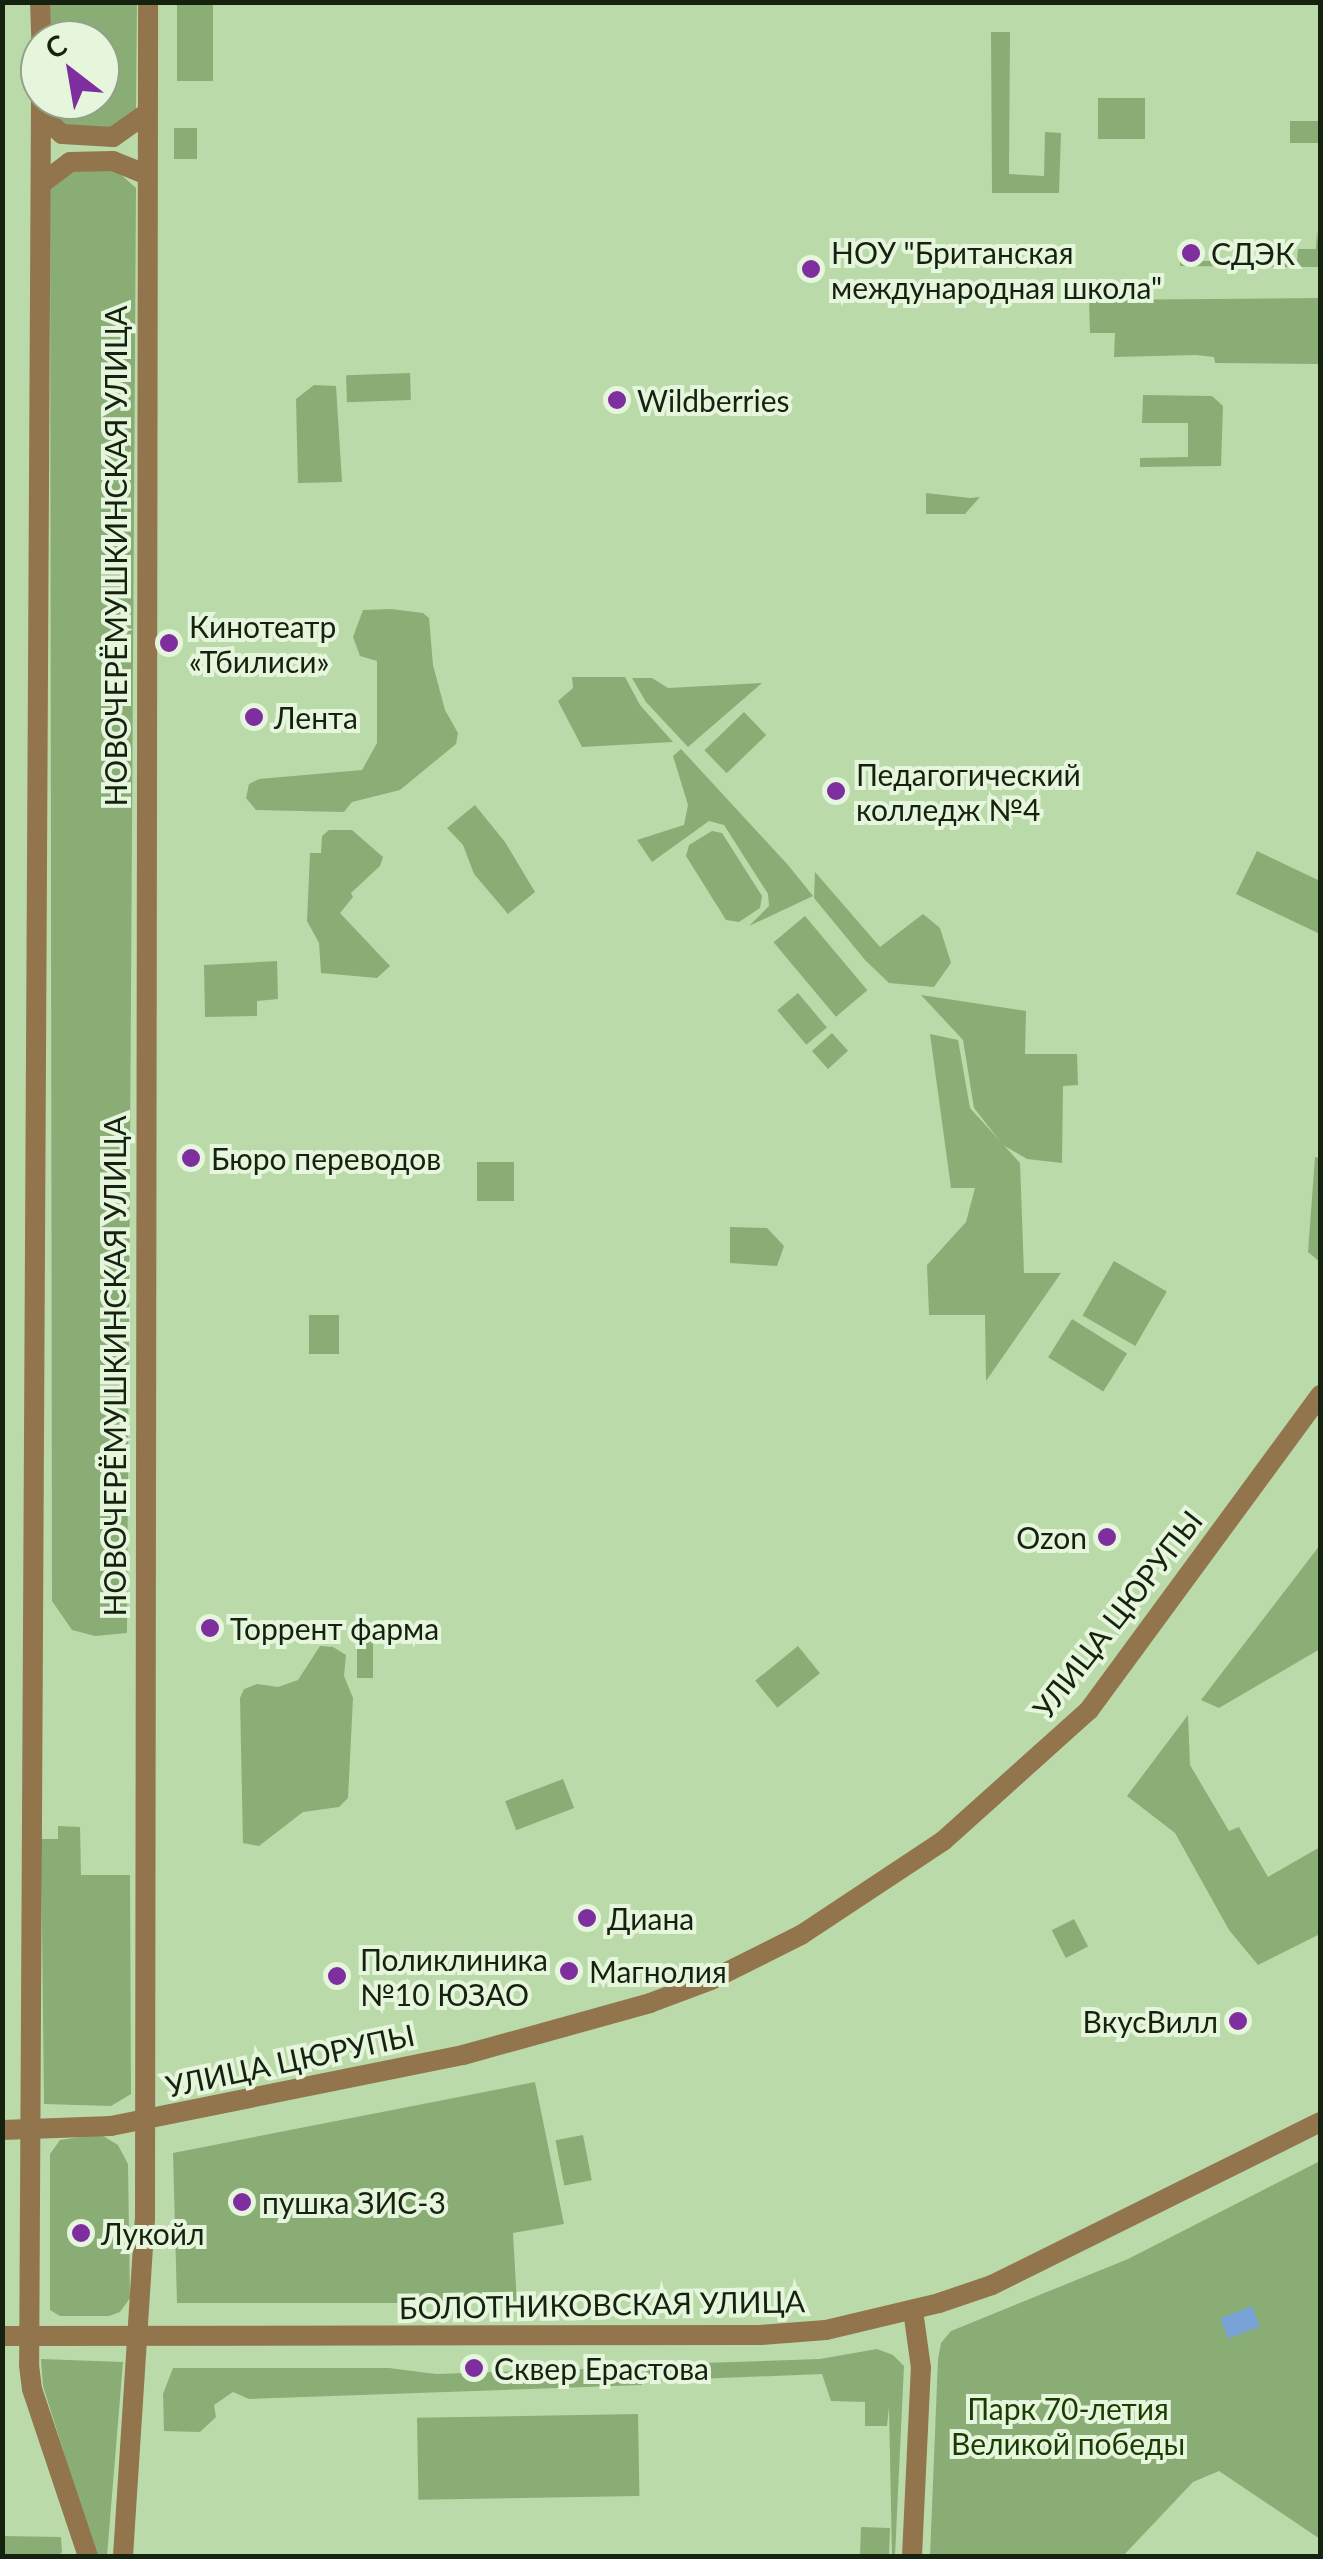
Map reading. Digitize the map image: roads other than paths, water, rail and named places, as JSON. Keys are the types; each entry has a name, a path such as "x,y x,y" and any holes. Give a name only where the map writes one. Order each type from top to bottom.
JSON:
{"street":[{"name":"НОВОЧЕРЁМУШКИНСКАЯ УЛИЦА","path":"122,2556 145,2220 142,2121 148,2"},
{"path":"51,120 62,134 113,137 147,113"},
{"path":"42,120 30,2336 32,2389 88,2556"},
{"path":"41,184 70,162 113,162 146,174"},
{"name":"УЛИЦА ЦЮРУПЫ","path":"2,2130 142,2121 462,2055 609,2016 711,1980 802,1935 943,1841 1089,1710 1320,1396"},
{"name":"БОЛОТНИКОВСКАЯ УЛИЦА","path":"2,2336 760,2335 826,2330 914,2310 1027,2270 1320,2122"},
{"path":"912,2556 921,2368 914,2310"}],"water":[{"path":"1252,2306 1260,2327 1228,2339 1220,2318"}],"place":[{"name":"СДЭК","path":"1191,253"},
{"name":"НОУ \"Британская международная школа\"","path":"811,269"},
{"name":"Wildberries","path":"617,400"},
{"name":"Кинотеатр «Тбилиси»","path":"169,643"},
{"name":"Лента","path":"254,717"},
{"name":"Педагогический колледж №4","path":"836,791"},
{"name":"Бюро переводов","path":"191,1158"},
{"name":"Ozon","path":"1107,1537"},
{"name":"Торрент фарма","path":"210,1628"},
{"name":"Диана","path":"587,1918"},
{"name":"Магнолия","path":"569,1971"},
{"name":"Поликлиника №10 ЮЗАО","path":"337,1976"},
{"name":"ВкусВилл","path":"1238,2021"},
{"name":"пушка ЗИС-3","path":"242,2202"},
{"name":"Лукойл","path":"81,2233"},
{"name":"Сквер Ерастова","path":"474,2368"}],"park label":[{"name":"Парк 70-летия Великой победы","path":"1068,2425"}]}
